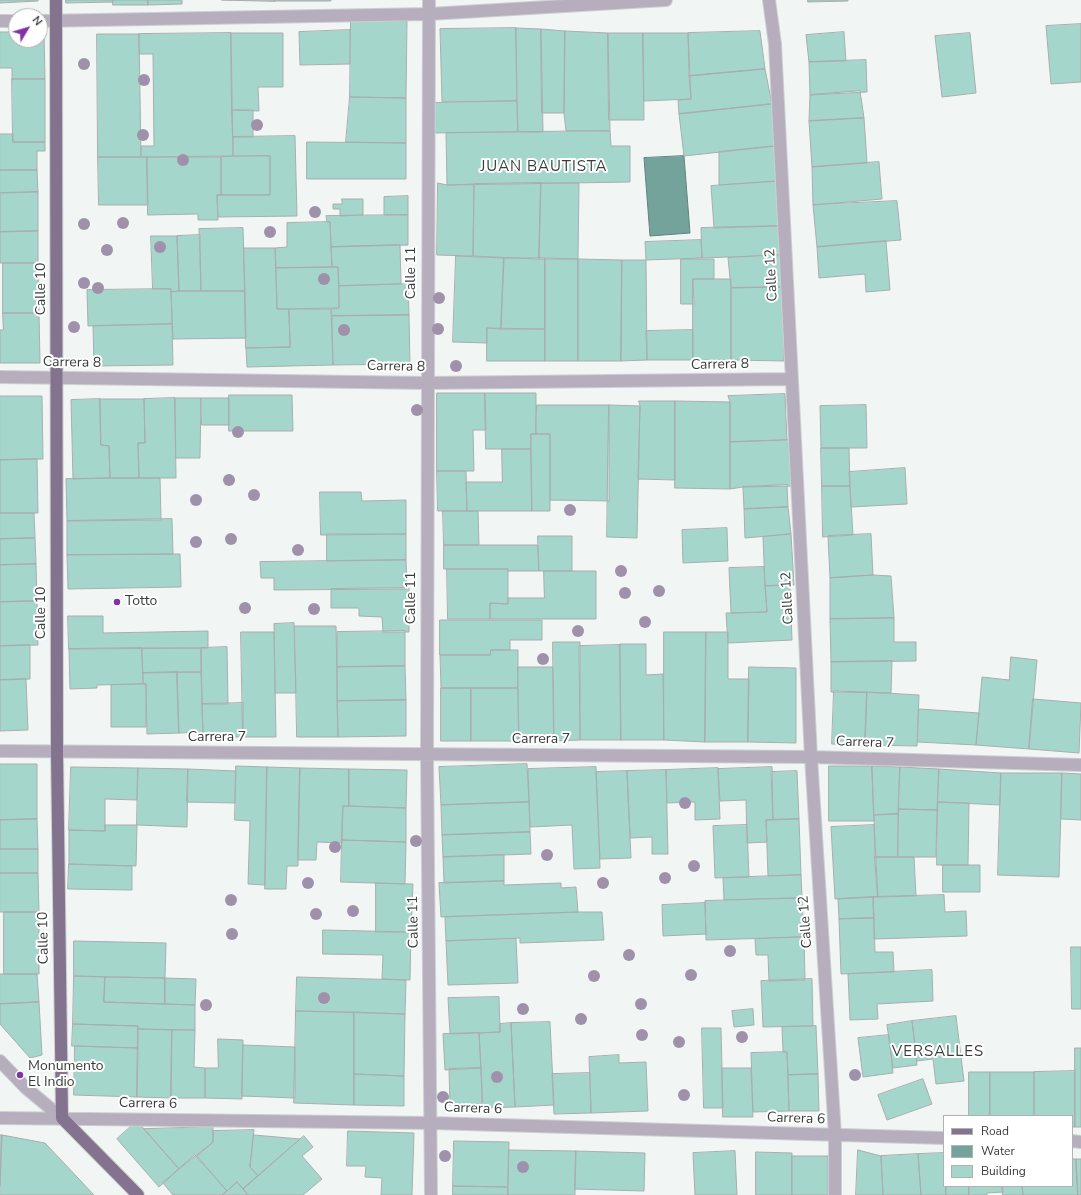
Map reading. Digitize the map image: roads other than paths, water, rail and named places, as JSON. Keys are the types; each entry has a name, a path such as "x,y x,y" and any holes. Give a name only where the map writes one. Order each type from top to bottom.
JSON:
{"main road":[{"name":"Calle 10","path":"56,0 57,752 62,1118"},
{"path":"62,1118 138,1195"}],"street":[{"name":"Calle 11","path":"429,0 427,754 431,1195"},
{"path":"48,21 429,14 666,0"},
{"name":"Calle 12","path":"769,0 776,44 811,757 835,1135 835,1195"},
{"name":"Carrera 8","path":"0,377 427,383 792,379"},
{"name":"Carrera 7","path":"0,751 811,757 1081,765"},
{"path":"0,1061 26,1088 62,1118"},
{"name":"Carrera 6","path":"0,1118 430,1123 943,1138"}],"water":[{"path":"684,156 690,233 650,236 644,158"}],"place":[{"name":"Totto","path":"117,602"},
{"name":"Monumento El Indio","path":"20,1075"}],"district":[{"name":"JUAN BAUTISTA","path":"544,167"},
{"name":"VERSALLES","path":"938,1052"}]}
